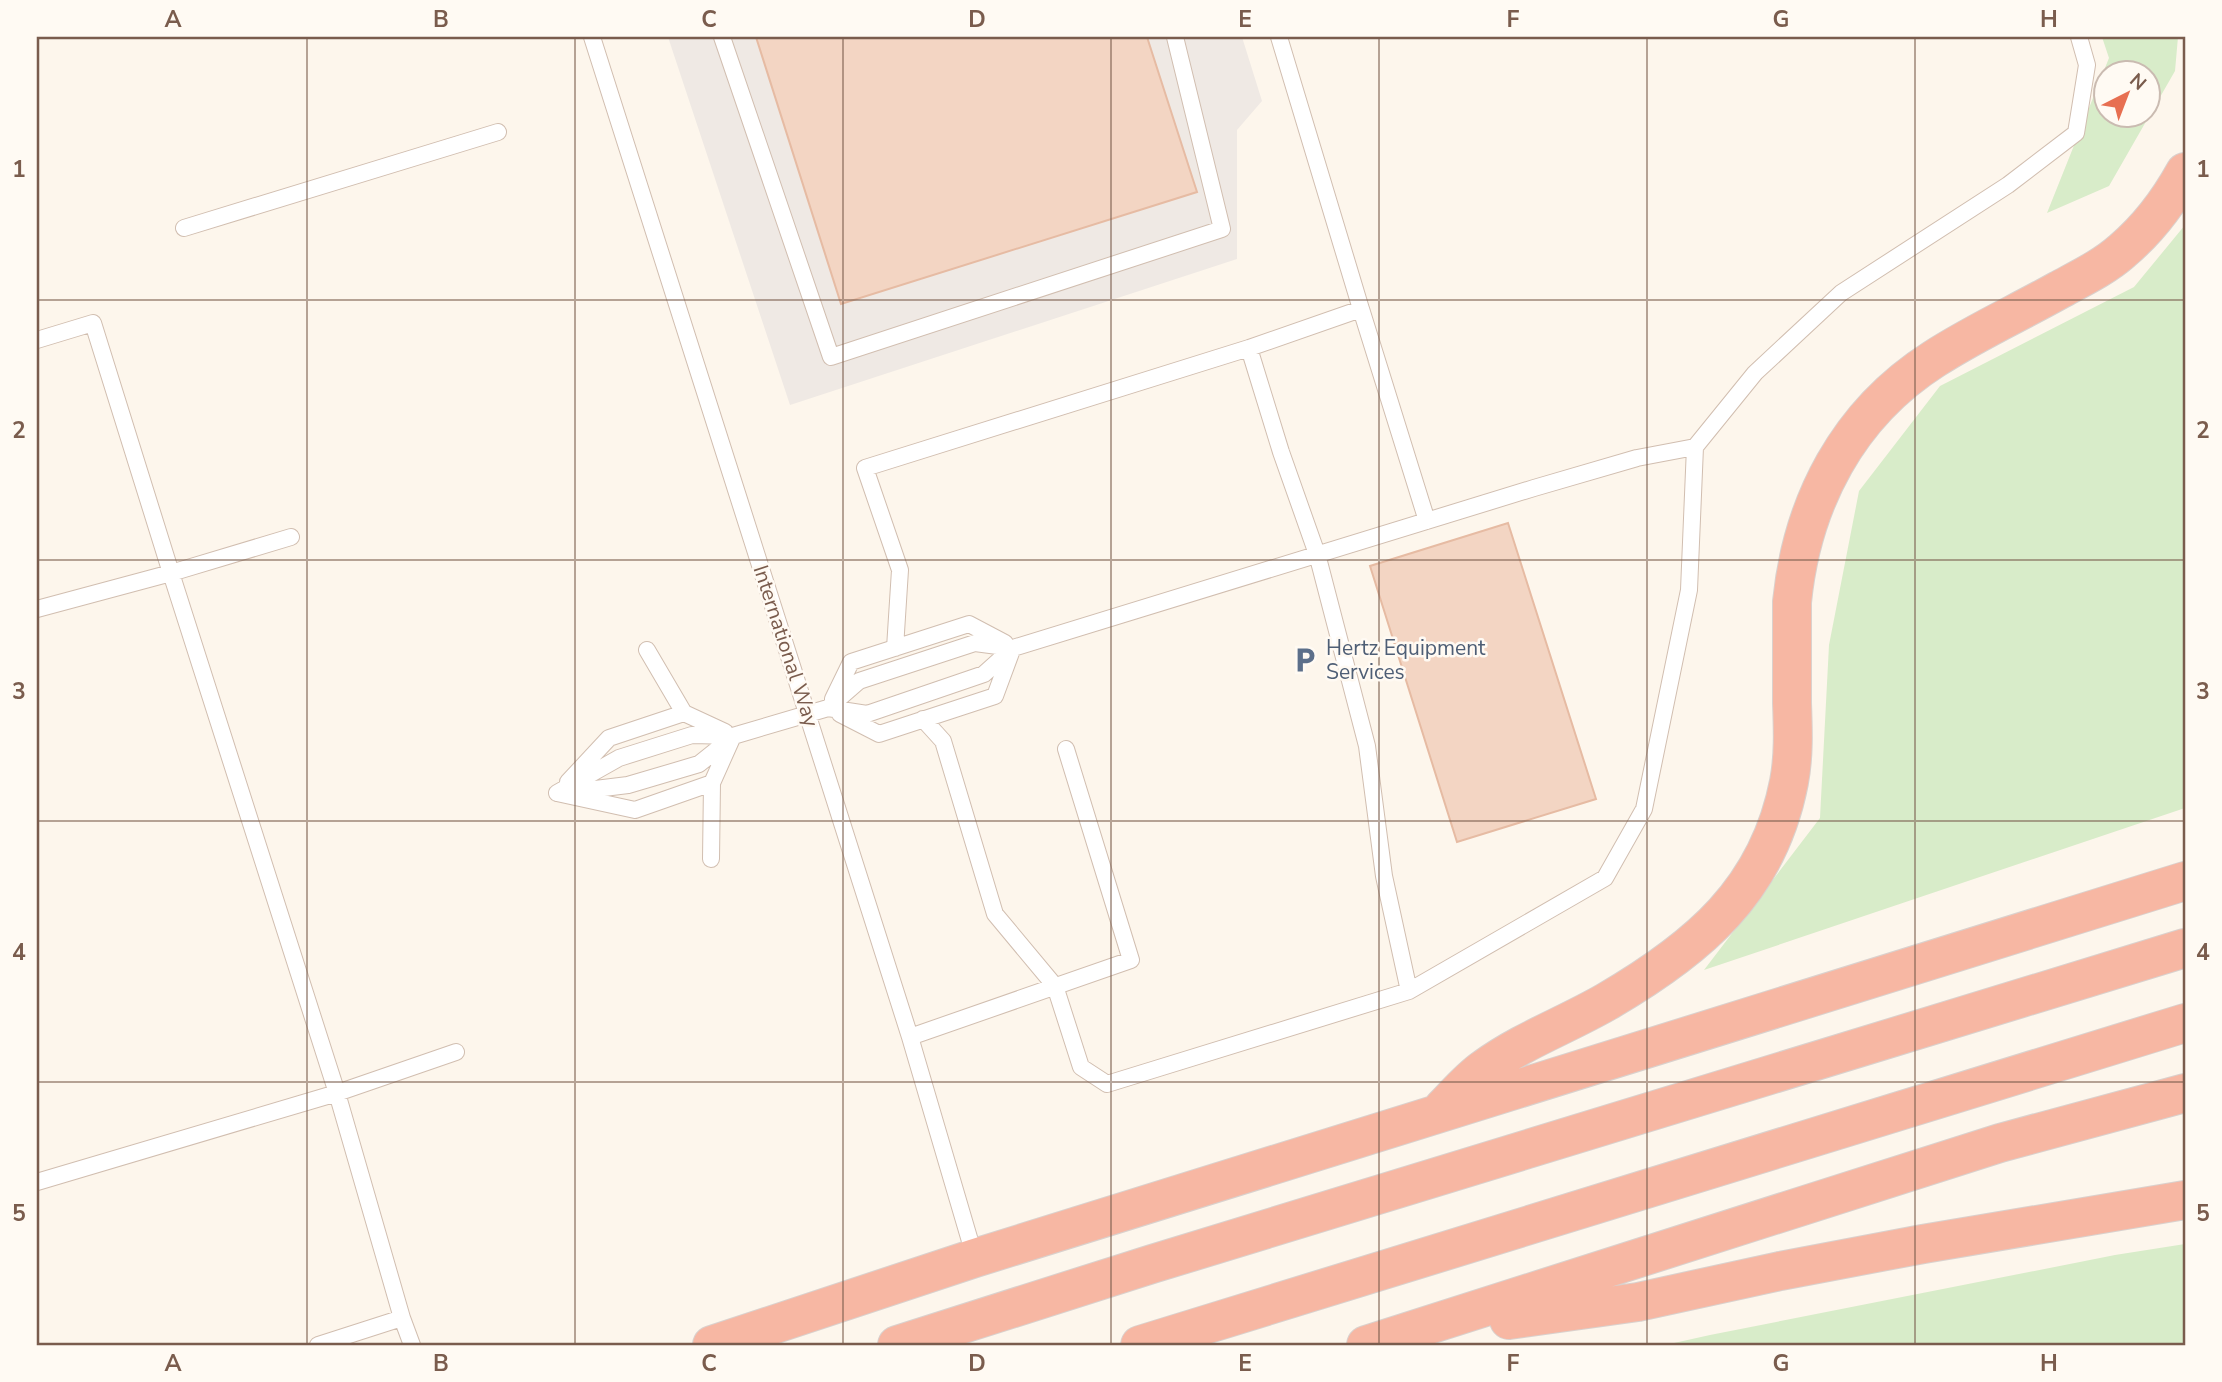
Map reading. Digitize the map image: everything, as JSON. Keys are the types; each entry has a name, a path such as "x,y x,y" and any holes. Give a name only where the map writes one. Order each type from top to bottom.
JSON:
{"highway":[{"path":"1439,1112 1483,1069 1608,1000 1666,962 1714,924 1746,887 1770,846 1779,823 1789,780 1793,737 1792,602 1797,561 1817,498 1844,448 1880,401 1899,384 1926,365 2087,275 2121,252 2137,238 2162,208 2185,172"},
{"path":"712,1345 975,1258 1439,1112 2061,922 2185,881"},
{"path":"897,1345 1152,1264 2185,948"},
{"path":"1140,1345 2185,1023"},
{"path":"1873,1119 2185,1043"},
{"path":"1374,1343 1988,1147 2185,1093"},
{"path":"1374,1343 1567,1310 1638,1302 1923,1244 2185,1200"}],"lane":[{"name":"International Way","path":"592,37 910,1037 975,1258"},
{"path":"722,37 831,357 1222,229 1175,37"},
{"path":"1279,37 1427,521"},
{"path":"923,719 943,741 995,914 1055,986 1081,1067 1107,1084 1409,991 1605,878 1644,809 1689,590 1695,447 1755,373 1841,293 2008,185 2076,133 2087,65 2078,37"},
{"path":"184,228 498,132"},
{"path":"895,648 900,570 865,468 1250,348 1361,309"},
{"path":"37,340 93,323 337,1093 412,1345"},
{"path":"1250,348 1281,452 1317,554 1367,746 1384,876 1409,991"},
{"path":"828,708 859,681 975,643 1013,648 1637,458 1695,447"},
{"path":"37,609 291,537"},
{"path":"828,708 851,662 969,624 1013,648"},
{"path":"828,708 879,734 995,696 1013,648"},
{"path":"558,793 619,758 692,735 733,736 828,708 867,714 984,674 1013,648"},
{"path":"647,650 684,713 733,736"},
{"path":"558,793 609,738 684,713"},
{"path":"711,859 712,783 733,736"},
{"path":"558,793 628,785 699,764 733,736"},
{"path":"910,1037 1131,960 1066,749"},
{"path":"558,793 635,810 712,783"},
{"path":"37,1182 337,1093 456,1052"},
{"path":"317,1345 402,1318"}],"shaded area":[{"path":"668,37 1242,37 1262,101 1237,130 1237,259 790,405"}],"green space":[{"path":"2102,37 2178,37 2175,71 2162,94 2162,60 2108,60"},
{"path":"2092,100 2092,130 2141,130 2109,186 2047,213"},
{"path":"2185,225 2185,808 1704,970 1820,818 1829,645 1859,491 1940,386 2134,287"},
{"path":"2185,1244 2185,1345 1665,1345 2115,1255"}],"building":[{"path":"756,37 1147,37 1197,192 841,304"},
{"path":"1508,523 1596,799 1457,842 1370,566"}],"place":[{"name":"Hertz Equipment Services","path":"1305,660"}]}
